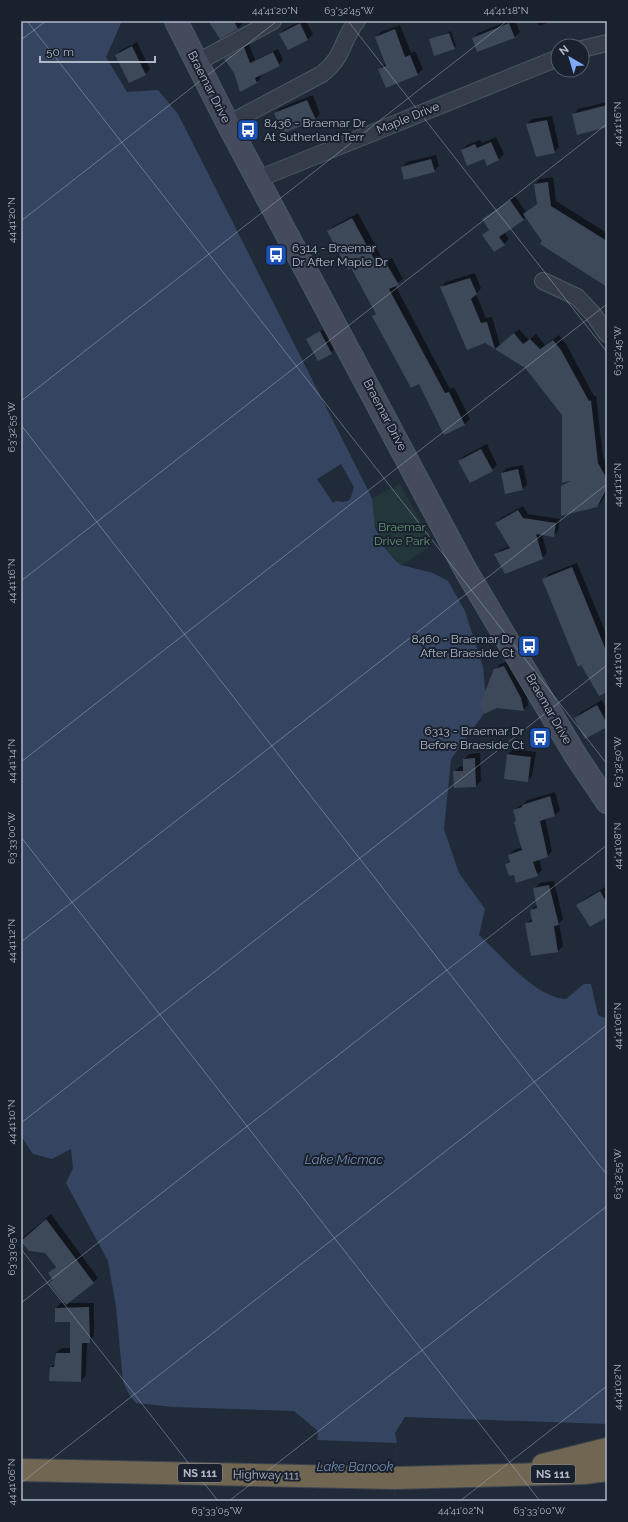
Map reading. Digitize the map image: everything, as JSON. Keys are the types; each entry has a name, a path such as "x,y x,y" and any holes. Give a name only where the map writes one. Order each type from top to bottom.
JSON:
{"highway":[{"path":"499,1475 607,1449"},
{"path":"21,1458 86,1471"},
{"name":"Highway 111","path":"21,1470 395,1478 584,1473 607,1470"}],"main road":[{"name":"Braemar Drive","path":"176,21 228,124 465,569 576,756 607,802"}],"street":[{"path":"196,63 273,21"},
{"path":"228,124 322,74 330,68 343,50 347,38 356,21"},
{"path":"590,47 607,43"},
{"name":"Maple Drive","path":"258,179 550,61"},
{"path":"543,281 577,297 593,314 607,334"}],"green space":[{"name":"Braemar Drive Park","path":"400,484 433,545 401,565 388,551 379,537 374,518 372,498"}],"water":[{"name":"Lake Micmac","path":"21,21 122,21 106,57 127,92 158,90 178,114 372,498 375,528 385,548 401,565 433,573 448,581 465,611 483,667 485,689 483,715 451,759 444,829 459,873 485,909 479,935 508,964 531,984 555,997 566,999 584,984 591,984 598,1015 607,1019 607,1424 405,1417 395,1433 397,1443 394,1501 313,1501 318,1431 294,1411 174,1407 136,1403 130,1396 123,1382 116,1307 108,1261 66,1183 73,1168 71,1149 52,1159 33,1154 21,1136"}],"pier":[{"path":"341,464 354,487 350,500 343,502 336,501 333,503 317,479"},
{"name":"Lake Banook","path":"316,1440 397,1443 394,1501 313,1501"}],"building":[{"path":"208,21 234,21 238,29 220,39"},
{"path":"300,23 308,40 288,50 279,34"},
{"path":"509,23 515,38 477,52 472,38"},
{"path":"395,29 405,57 410,55 418,75 386,88 378,69 386,66 375,37"},
{"path":"449,33 455,49 434,56 429,39"},
{"path":"132,46 146,75 129,83 115,55"},
{"path":"244,47 250,63 273,52 280,66 255,78 257,83 240,92 234,73 224,59"},
{"path":"307,100 316,120 282,134 274,113"},
{"path":"607,105 607,127 577,135 572,114"},
{"path":"547,120 555,153 536,157 526,124"},
{"path":"491,142 499,160 487,166 484,159 467,166 461,150 475,144 477,148"},
{"path":"431,159 435,172 404,180 401,167"},
{"path":"548,182 551,206 607,241 607,287 540,244 542,241 523,214 537,204 534,184"},
{"path":"510,200 524,220 499,237 505,245 494,252 482,235 489,230 482,219"},
{"path":"352,218 378,266 386,263 399,285 389,289 445,393 449,392 465,425 444,435 419,384 411,388 372,316 376,314 351,268 348,270 327,231"},
{"path":"470,278 477,294 471,299 481,323 487,322 495,349 514,333 523,344 530,339 540,349 553,340 561,350 589,401 591,400 598,463 607,479 607,488 597,507 561,516 561,486 570,481 562,483 562,415 525,368 485,343 467,350 440,287"},
{"path":"320,331 332,354 318,361 306,339"},
{"path":"481,449 493,471 470,483 458,461"},
{"path":"518,469 523,490 505,494 501,473"},
{"path":"518,510 523,518 556,523 554,537 536,534 543,559 505,574 494,554 510,548 495,523"},
{"path":"572,567 607,653 607,692 599,696 581,665 578,667 542,579"},
{"path":"504,666 521,698 524,711 497,708 484,714 480,704 494,669"},
{"path":"597,705 607,723 607,727 585,739 574,718"},
{"path":"507,754 531,757 528,782 504,779"},
{"path":"475,758 476,787 454,788 453,771 463,771 463,759"},
{"path":"550,796 555,816 540,821 548,857 533,862 538,876 516,883 514,875 509,876 505,864 510,862 508,855 522,850 514,822 516,821 513,810 522,807 522,805"},
{"path":"549,885 559,925 554,926 558,952 531,956 525,923 532,922 530,910 537,908 533,888"},
{"path":"600,891 607,903 607,917 590,927 576,905"},
{"path":"46,1219 94,1283 66,1305 49,1283 53,1280 48,1273 56,1267 45,1253 29,1251 21,1241"},
{"path":"89,1307 90,1343 82,1343 81,1382 49,1381 50,1367 54,1367 56,1353 70,1353 70,1322 55,1322 55,1308"}],"place":[{"name":"8436 - Braemar Dr At Sutherland Terr","path":"248,130"},
{"name":"6314 - Braemar Dr After Maple Dr","path":"276,255"},
{"name":"8460 - Braemar Dr After Braeside Ct","path":"529,646"},
{"name":"6313 - Braemar Dr Before Braeside Ct","path":"540,738"}]}
